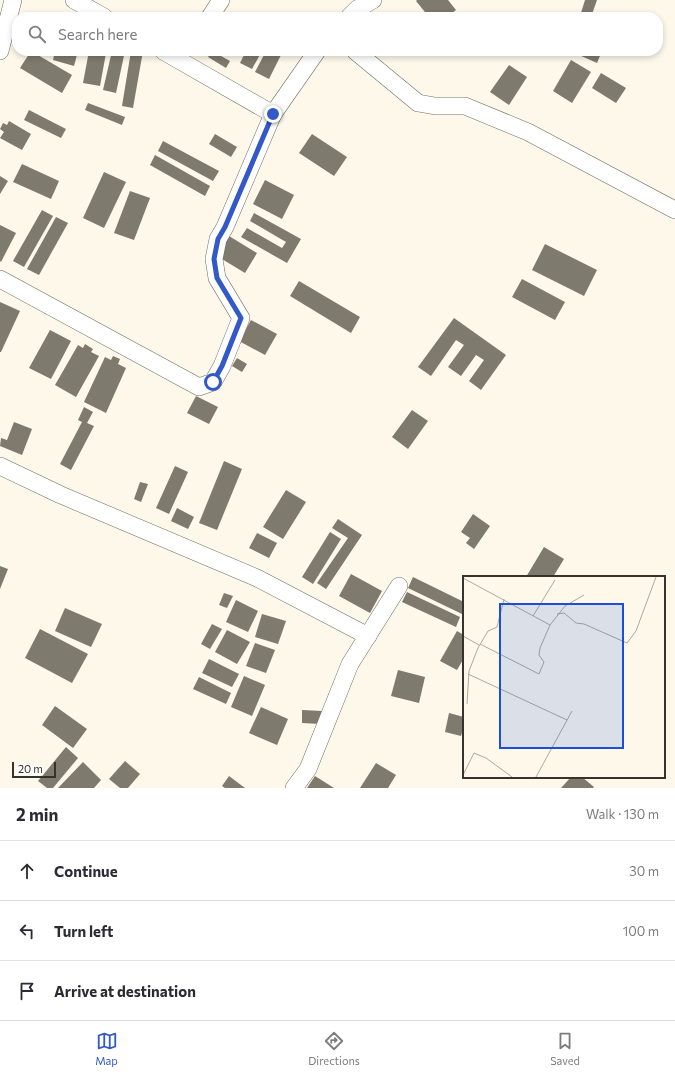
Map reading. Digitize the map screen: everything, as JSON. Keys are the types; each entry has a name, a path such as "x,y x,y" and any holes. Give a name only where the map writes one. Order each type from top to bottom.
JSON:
{"street":[{"path":"0,51 13,0"},
{"path":"74,0 95,12"},
{"path":"213,12 220,0"},
{"path":"354,12 373,0"},
{"path":"0,279 199,387 213,382 222,366 241,318 217,278 214,259 218,239 225,227 273,114 315,56"},
{"path":"361,56 418,103 435,106 465,106 528,132 675,210"},
{"path":"187,57 273,114"},
{"path":"0,466 61,495 257,578 368,636"},
{"path":"294,788 308,769 350,664 399,586"}],"building":[{"path":"448,0 456,10 453,12 425,12 416,1"},
{"path":"585,0 597,0 593,12 581,12"},
{"path":"28,56 40,56 72,75 62,93 20,68"},
{"path":"54,56 77,56 74,66 53,60"},
{"path":"88,56 105,56 100,86 83,83"},
{"path":"111,56 124,56 116,93 103,90"},
{"path":"130,56 142,56 133,108 122,106"},
{"path":"221,56 230,61 226,68 208,57"},
{"path":"244,56 259,56 252,69 240,63"},
{"path":"263,56 280,56 269,79 255,72"},
{"path":"581,56 600,56 597,63"},
{"path":"571,60 591,72 572,103 553,91"},
{"path":"509,65 527,77 509,105 490,92"},
{"path":"601,73 626,88 616,103 592,88"},
{"path":"88,103 125,117 122,125 85,110"},
{"path":"29,110 66,129 61,138 24,120"},
{"path":"9,121 31,134 22,150 0,138 4,132 0,129 3,123 7,125"},
{"path":"215,134 237,147 231,157 209,144"},
{"path":"312,134 347,157 334,176 299,153"},
{"path":"163,141 219,171 213,181 158,151"},
{"path":"155,155 210,186 205,196 150,165"},
{"path":"22,164 59,181 51,199 13,182"},
{"path":"104,172 126,182 104,228 83,218"},
{"path":"0,176 8,181 0,194"},
{"path":"265,180 294,195 282,219 253,204"},
{"path":"130,191 150,198 134,240 114,233"},
{"path":"42,210 53,216 24,267 13,261"},
{"path":"254,213 301,239 287,263 241,237 247,228 282,248 286,242 250,221"},
{"path":"56,217 68,223 39,275 27,269"},
{"path":"0,225 16,233 1,262 0,261"},
{"path":"229,236 257,253 245,273 217,256"},
{"path":"545,244 597,270 584,296 532,270"},
{"path":"522,279 565,302 555,320 512,297"},
{"path":"299,281 360,317 351,333 290,296"},
{"path":"0,302 20,311 1,352 0,352"},
{"path":"454,318 506,355 481,390 469,381 484,360 476,355 461,376 448,367 464,345 456,340 431,376 418,367"},
{"path":"251,320 277,334 265,355 239,341"},
{"path":"50,330 71,341 51,379 29,368"},
{"path":"85,344 93,349 91,352 99,356 76,397 55,385 78,345 83,348"},
{"path":"113,356 120,359 118,364 126,368 106,413 84,402 105,357 111,360"},
{"path":"237,358 247,364 242,372 232,366"},
{"path":"196,396 218,407 209,424 187,413"},
{"path":"84,407 93,412 87,423 94,426 71,470 60,464 82,422 78,420"},
{"path":"412,410 428,421 408,449 392,437"},
{"path":"14,422 32,429 22,455 0,446 1,438 7,440"},
{"path":"224,461 242,469 217,530 199,523"},
{"path":"175,466 188,472 169,514 156,508"},
{"path":"140,482 148,484 141,502 134,499"},
{"path":"286,490 306,502 283,539 263,527"},
{"path":"177,508 194,517 188,529 171,521"},
{"path":"473,514 490,526 474,549 466,543 470,538 461,532"},
{"path":"338,519 362,535 326,589 317,583 348,538 332,528"},
{"path":"330,532 341,539 313,584 302,577"},
{"path":"257,533 277,543 269,558 249,548"},
{"path":"544,547 564,559 554,576 527,576"},
{"path":"0,566 8,569 0,589"},
{"path":"351,574 382,591 370,613 339,596"},
{"path":"413,577 463,602 462,614 408,588"},
{"path":"407,592 460,617 456,627 402,602"},
{"path":"224,593 233,596 227,608 219,605"},
{"path":"236,600 258,611 248,632 226,622"},
{"path":"65,608 102,624 91,647 55,631"},
{"path":"262,614 286,621 278,644 255,637"},
{"path":"212,624 222,629 210,649 201,644"},
{"path":"40,629 88,654 72,683 25,658"},
{"path":"227,630 250,642 237,664 215,652"},
{"path":"457,631 463,634 463,660 457,670 440,661"},
{"path":"255,643 275,650 266,673 246,666"},
{"path":"209,659 239,674 232,687 202,673"},
{"path":"398,670 425,677 419,703 391,696"},
{"path":"244,676 265,685 252,716 231,707"},
{"path":"199,677 231,693 226,704 193,689"},
{"path":"55,706 87,729 73,748 42,725"},
{"path":"261,707 288,719 277,745 249,733"},
{"path":"302,710 322,711 321,724 302,723"},
{"path":"449,713 463,717 463,729 461,736 445,732"},
{"path":"66,747 78,758 53,788 47,788 38,781"},
{"path":"125,761 140,774 128,788 120,788 109,779"},
{"path":"83,762 101,780 94,788 58,788"},
{"path":"376,763 396,775 388,788 360,788"},
{"path":"229,776 245,788 225,788 222,786"},
{"path":"315,776 334,788 307,788"},
{"path":"570,778 583,778 594,787 593,788 561,788"}],"route":[{"path":"213,382 222,366 241,318 217,278 214,259 218,239 225,227 273,114"}]}
